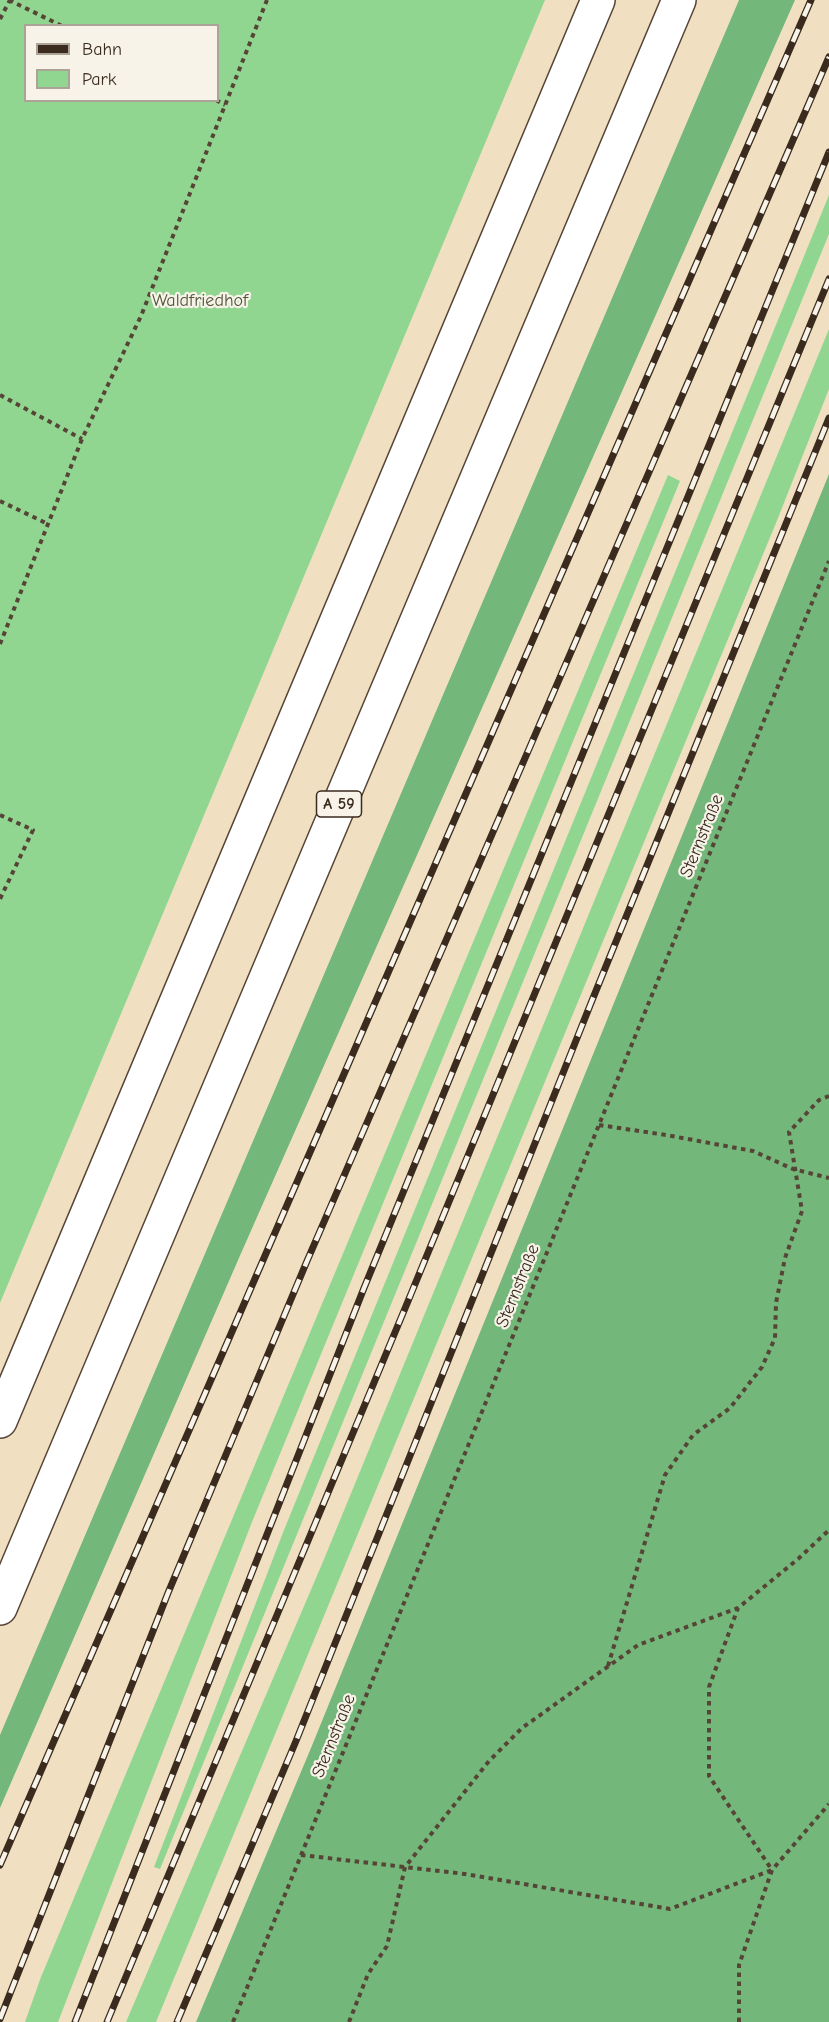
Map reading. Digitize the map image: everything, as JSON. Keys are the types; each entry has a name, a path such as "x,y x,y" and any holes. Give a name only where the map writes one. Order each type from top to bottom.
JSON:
{"highway":[{"path":"0,1421 598,0"},
{"name":"A 59","path":"0,1608 678,0"}],"path":[{"path":"0,19 10,0 58,24"},
{"path":"0,644 82,439 141,316 267,0"},
{"path":"219,102 225,105"},
{"path":"0,395 82,439"},
{"path":"0,501 48,524"},
{"name":"Sternstraße","path":"233,2022 829,561"},
{"path":"0,815 33,830 0,899"},
{"path":"608,1666 665,1475 693,1435 730,1408 762,1367 775,1338 776,1303 785,1258 802,1211 789,1132 819,1100 829,1096"},
{"path":"599,1125 666,1134 753,1151 794,1168 829,1178"},
{"path":"349,2022 368,1974 387,1946 405,1867 489,1761 522,1728 638,1645 738,1608 798,1559 829,1530"},
{"path":"738,1608 709,1688 709,1776 772,1870"},
{"path":"739,2022 739,1965 772,1870 829,1804"},
{"path":"301,1855 465,1874 669,1909 772,1870"}],"green space":[{"name":"Waldfriedhof","path":"0,0 545,0 0,1303"},
{"path":"739,0 795,0 242,1251 0,1808 0,1735"},
{"path":"829,195 829,234 160,1869 154,1867 284,1530"},
{"path":"829,329 829,389 776,523 156,2022 126,2022 322,1564"},
{"path":"829,474 829,2022 196,2022 311,1748"},
{"path":"668,475 680,481 252,1522 58,2022 25,2022 41,1977"}],"railway":[{"path":"0,1865 811,0"},
{"path":"0,2019 168,1593 307,1261 829,57"},
{"path":"75,2022 364,1288 829,152"},
{"path":"107,2022 406,1306 829,279"},
{"path":"177,2022 296,1741 591,1003 829,418"}]}
